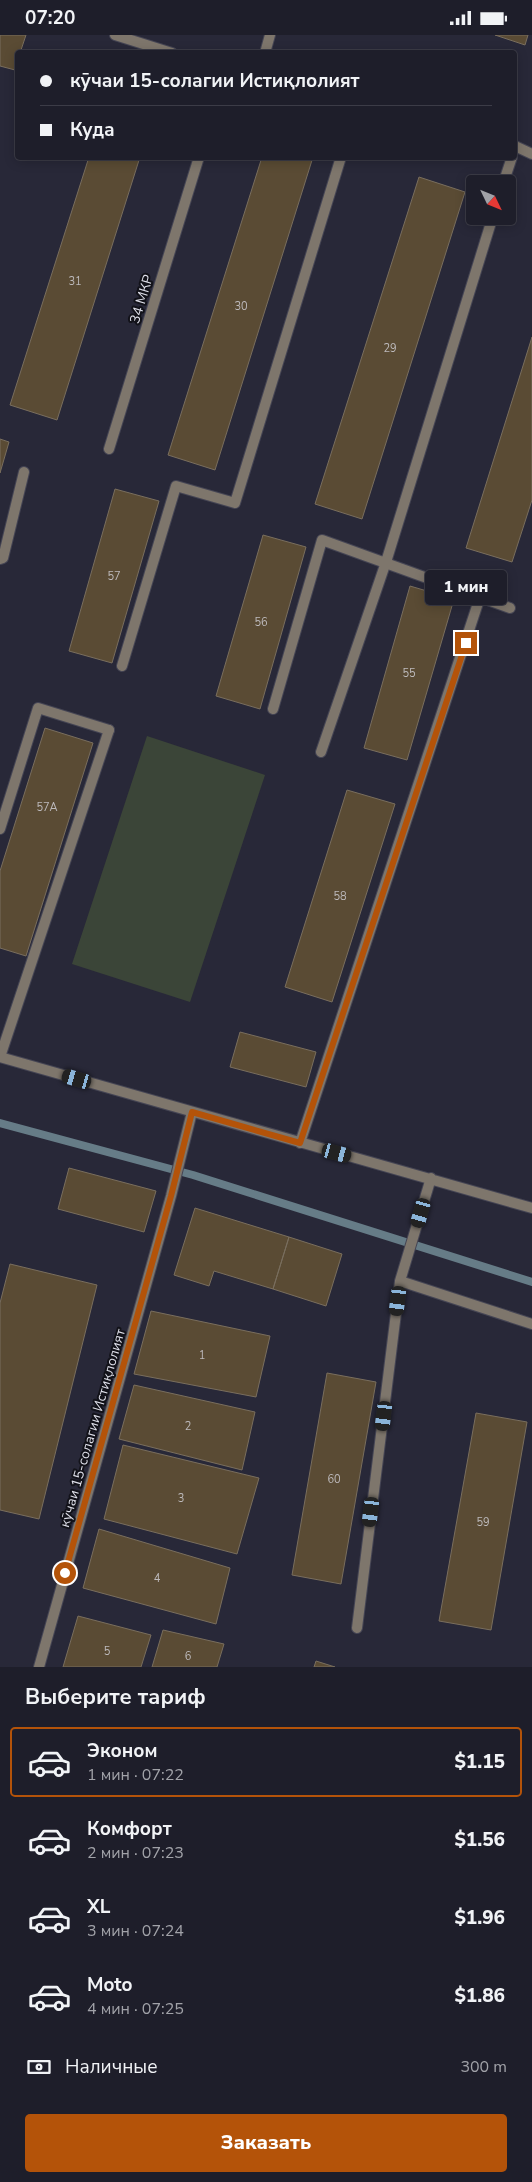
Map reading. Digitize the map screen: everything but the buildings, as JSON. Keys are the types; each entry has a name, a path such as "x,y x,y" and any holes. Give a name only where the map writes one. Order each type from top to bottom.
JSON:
{"street":[{"path":"115,35 162,50"},
{"path":"266,50 270,35"},
{"path":"517,147 532,154"},
{"name":"34 МКР","path":"108,449 198,160"},
{"path":"122,666 176,486 235,503 340,160"},
{"path":"507,175 511,160"},
{"path":"321,752 386,563 490,225"},
{"path":"0,559 3,557 24,472"},
{"path":"273,709 322,540 510,608"},
{"path":"300,1143 480,597"},
{"path":"0,829 38,708 109,730 0,1057 532,1208"},
{"name":"кӯчаи 15-солагии Истиқлолият","path":"39,1667 171,1196 192,1112"},
{"path":"357,1628 400,1281 431,1178"},
{"path":"400,1281 532,1324"}],"green space":[{"path":"147,736 265,775 190,1002 72,964"}],"waterway":[{"path":"0,1123 193,1175 532,1282"}],"route":[{"path":"65,1573 171,1196 192,1112 300,1143 466,643"}]}
